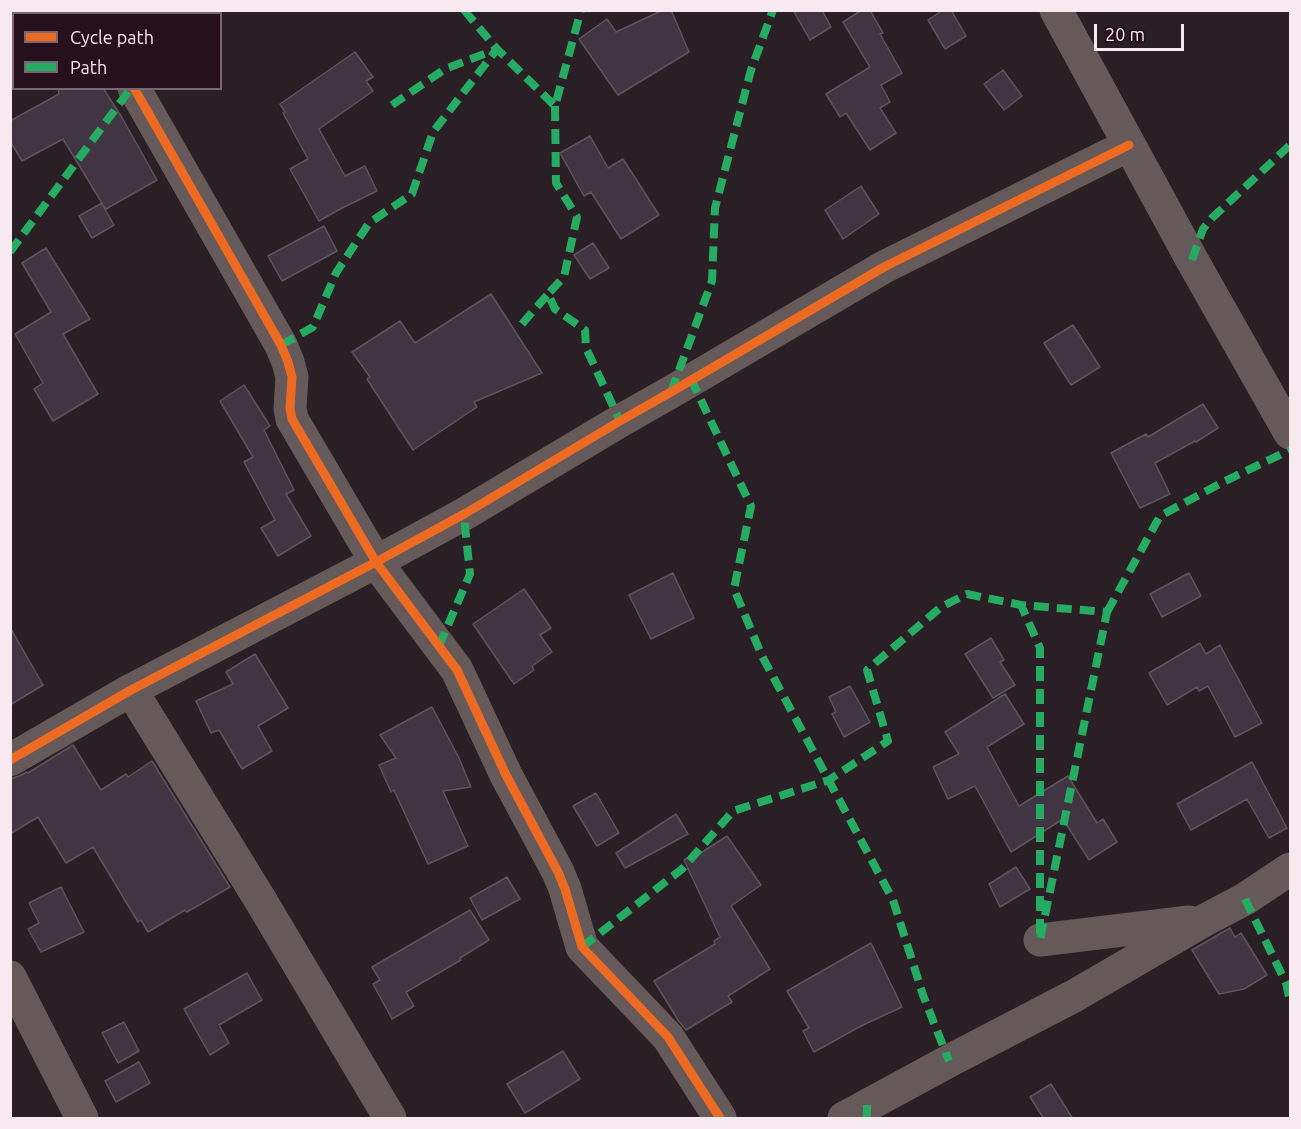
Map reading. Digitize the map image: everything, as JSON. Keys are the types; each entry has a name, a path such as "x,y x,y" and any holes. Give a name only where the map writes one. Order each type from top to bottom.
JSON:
{"street":[{"path":"1056,10 1192,260 1290,433"},
{"path":"135,90 281,345 292,377 290,408 292,419 376,562 457,669 506,776 558,872 582,947 668,1037 720,1119"},
{"path":"10,760 132,690 466,513 884,267 1130,145"},
{"path":"132,690 390,1119"},
{"path":"844,1119 1074,996 1245,899 1290,869"},
{"path":"1040,940 1203,921"},
{"path":"10,977 82,1119"}],"building":[{"path":"663,10 671,10 689,52 618,95 579,39 607,19 616,32"},
{"path":"793,10 822,10 831,27 810,40"},
{"path":"862,10 870,10 883,33 880,34 902,73 881,85 890,102 880,108 896,133 870,150 846,113 840,117 826,94 870,67 843,22"},
{"path":"943,10 951,10 966,36 945,49 928,20"},
{"path":"355,52 373,77 366,81 373,91 319,129 345,176 365,166 377,191 319,221 290,169 308,159 280,104"},
{"path":"1003,70 1022,96 1004,110 984,84"},
{"path":"58,90 104,90 157,180 106,209 102,204 114,225 92,238 79,216 102,203 63,139 22,161 10,141 10,121 59,94"},
{"path":"590,136 608,168 623,159 659,215 621,239 591,192 584,196 560,153"},
{"path":"861,186 879,214 843,239 825,210"},
{"path":"324,226 337,251 282,281 268,256"},
{"path":"593,243 609,268 590,279 574,255"},
{"path":"46,248 90,319 63,334 98,394 53,421 34,389 43,383 15,334 51,312 22,263"},
{"path":"491,294 542,373 474,402 477,407 413,450 367,379 370,377 352,352 400,321 415,343"},
{"path":"1073,325 1100,367 1071,385 1044,343"},
{"path":"244,385 270,426 264,430 294,490 286,494 311,536 278,556 261,528 275,520 244,462 253,457 220,401"},
{"path":"1203,404 1218,428 1155,463 1170,494 1140,508 1111,453 1146,434 1148,437"},
{"path":"673,573 694,618 651,639 629,595"},
{"path":"1189,573 1201,596 1162,617 1150,594"},
{"path":"524,589 551,628 540,635 552,652 532,666 534,670 514,684 473,624"},
{"path":"10,627 43,685 10,705"},
{"path":"991,638 1004,660 1000,662 1015,685 993,698 965,654"},
{"path":"1200,643 1206,654 1220,645 1262,723 1235,737 1208,686 1199,691 1197,687 1167,705 1149,673"},
{"path":"255,654 288,708 258,726 272,751 242,769 219,730 211,733 196,701 233,684 226,672"},
{"path":"850,686 870,722 844,737 832,714 836,712 829,697"},
{"path":"1005,694 1024,724 987,747 1019,806 1068,776 1097,823 1103,819 1117,842 1089,860 1063,819 1011,852 975,786 948,799 933,767 959,754 945,732"},
{"path":"432,707 459,758 471,787 443,791 468,846 428,864 394,790 391,792 379,765 396,758 380,735"},
{"path":"73,745 101,790 126,774 128,777 152,761 230,887 148,932 141,920 138,922 93,847 66,863 38,817 10,834 10,779 28,773"},
{"path":"1252,762 1287,828 1269,838 1247,799 1191,830 1177,804"},
{"path":"596,793 619,833 597,846 573,806"},
{"path":"676,814 688,834 625,868 616,853"},
{"path":"727,836 761,885 731,906 770,969 728,996 732,1002 686,1030 654,981 715,944 714,941 720,937 684,860 698,852 699,854"},
{"path":"1016,867 1030,889 1000,907 989,884"},
{"path":"507,877 520,899 482,920 470,898"},
{"path":"61,887 84,932 41,952 28,929 39,923 29,903"},
{"path":"470,910 489,940 460,958 461,960 406,992 414,1006 392,1019 373,984 380,980 372,967"},
{"path":"1230,928 1235,937 1241,933 1267,975 1244,989 1219,994 1192,950"},
{"path":"871,943 902,1007 814,1052 803,1031 809,1028 787,991"},
{"path":"247,973 262,1000 219,1025 229,1043 210,1055 184,1009"},
{"path":"124,1022 139,1051 118,1063 102,1033"},
{"path":"563,1051 580,1079 525,1113 507,1084"},
{"path":"139,1062 150,1083 116,1102 105,1081"},
{"path":"1051,1084 1073,1119 1044,1119 1030,1097"}],"marked path":[{"path":"464,10 497,49 555,106 581,10"},
{"path":"671,392 712,281 715,208 751,70 773,10"},
{"path":"281,345 313,327 336,273 369,223 412,194 433,132 497,49 445,69 392,105"},
{"path":"10,252 130,90"},
{"path":"555,106 556,183 577,217 564,277 548,294 555,309 585,330 586,348 620,421"},
{"path":"1192,260 1203,229 1212,218 1290,145"},
{"path":"522,324 548,294"},
{"path":"691,379 751,506 734,589 762,656 893,900 923,995 949,1061"},
{"path":"1107,612 1160,516 1290,450"},
{"path":"439,646 470,574 465,526 466,513"},
{"path":"582,947 682,869 733,811 829,780 888,741 867,670 941,607 967,594 1021,605 1107,612 1040,940 1040,648 1021,605"},
{"path":"1245,899 1286,983 1290,1001"},
{"path":"867,1105 867,1118"}],"cycle path":[{"path":"135,90 281,345 292,377 290,408 292,419 376,562 457,670 506,775 558,872 582,947 668,1037 720,1118"},
{"path":"10,760 131,690 466,513 884,267 1129,145"}]}
